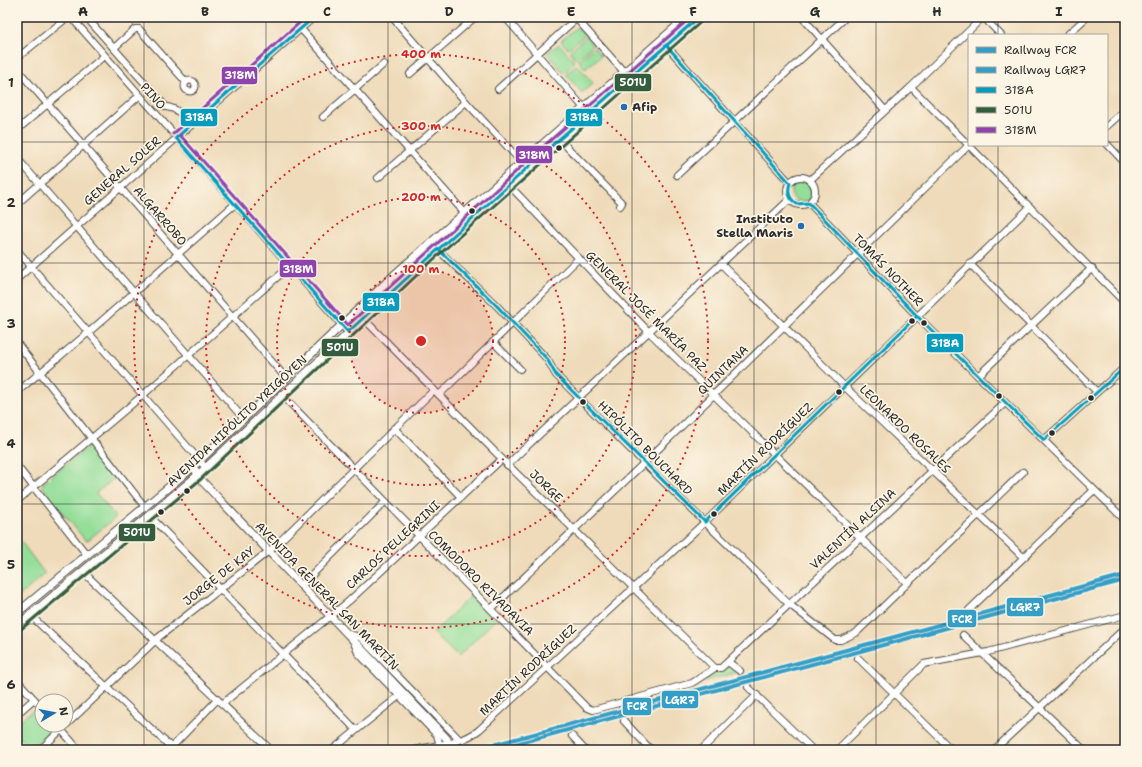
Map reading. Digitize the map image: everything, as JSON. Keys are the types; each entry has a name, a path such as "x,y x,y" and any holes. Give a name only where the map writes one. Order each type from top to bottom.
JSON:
{"main road":[{"name":"AVENIDA HIPÓLITO YRIGOYEN","path":"17,626 206,468 281,394 362,318 509,185 699,17"},
{"name":"AVENIDA HIPÓLITO YRIGOYEN","path":"17,613 200,461 243,418 394,275 522,163 583,107 661,40 683,18"},
{"name":"AVENIDA GENERAL SAN MARTÍN","path":"194,466 203,482 268,552 453,740"}],"street":[{"name":"PINO","path":"69,17 348,332"},
{"path":"17,58 69,17"},
{"path":"87,17 166,107 178,110 191,125"},
{"name":"GENERAL SOLER","path":"17,279 314,17"},
{"path":"392,17 466,102 528,169"},
{"path":"410,74 475,17"},
{"path":"505,17 536,55 583,107"},
{"path":"802,17 885,110"},
{"path":"677,175 846,17"},
{"path":"810,180 911,87 983,17 1000,34"},
{"path":"1068,34 1087,17"},
{"path":"498,89 576,18 624,72"},
{"path":"683,18 688,26"},
{"path":"114,48 135,29 139,29 186,82"},
{"path":"301,29 466,212 471,220"},
{"path":"661,40 790,183"},
{"path":"17,130 104,56"},
{"path":"323,117 384,64"},
{"name":"ALGARROBO","path":"17,69 286,378"},
{"path":"911,87 968,145"},
{"path":"17,204 139,96"},
{"path":"378,178 466,102"},
{"path":"1108,125 1125,110"},
{"path":"1108,145 1125,163"},
{"path":"969,146 1092,268 1125,303"},
{"name":"QUINTANA","path":"491,609 644,463 969,146"},
{"path":"567,147 622,203 620,206"},
{"path":"17,158 243,418"},
{"path":"802,177 810,180 815,190 814,197 809,203 801,205 790,199 788,191 790,183 802,177"},
{"name":"GENERAL JOSÉ MARÍA PAZ","path":"509,185 650,332 907,583"},
{"path":"507,465 578,397 722,265 790,199"},
{"name":"TOMÁS NOTHER","path":"809,203 917,316 1125,520"},
{"path":"17,392 89,332 235,204"},
{"name":"MARTÍN RODRÍGUEZ","path":"414,750 440,746 453,740 471,735 479,730 705,522 1030,207"},
{"name":"HIPÓLITO BOUCHARD","path":"431,243 547,359 556,375 644,463 789,604 837,640 856,633 907,583"},
{"path":"17,250 206,468"},
{"path":"439,395 579,258"},
{"path":"970,264 1097,392"},
{"name":"LEONARDO ROSALES","path":"722,265 783,327 1023,557"},
{"path":"17,501 143,395 232,315 290,266"},
{"path":"978,376 1092,268"},
{"name":"JORGE","path":"362,318 507,465 575,529 633,589 715,668"},
{"path":"493,342 520,369"},
{"path":"17,343 144,507"},
{"path":"1044,440 1125,367"},
{"name":"JORGE DE KAY","path":"74,715 155,640 268,552 434,390"},
{"name":"COMODORO RIVADAVIA","path":"281,394 385,502 548,666 586,707 593,710 692,683 715,668"},
{"name":"VALENTÍN ALSINA","path":"715,668 721,668 728,662 1005,403"},
{"path":"394,428 461,497"},
{"name":"CARLOS PELLEGRINI","path":"171,749 219,702 284,655 331,616 502,459"},
{"path":"17,466 87,555"},
{"path":"907,583 1023,472"},
{"path":"969,610 1094,490"},
{"path":"301,586 385,502"},
{"path":"150,516 356,730"},
{"path":"83,572 219,702 272,750"},
{"path":"30,615 171,749"},
{"path":"837,750 924,664 982,653 1125,615"},
{"path":"994,750 1125,628"},
{"path":"963,635 1038,708 1084,750"},
{"path":"440,746 437,735 358,652 351,636 360,637 453,740"},
{"path":"858,658 952,750"},
{"path":"728,662 740,671"},
{"path":"17,680 34,699 17,714"},
{"path":"748,687 813,750"},
{"path":"701,750 757,695"},
{"path":"332,750 399,696"},
{"path":"624,721 651,750"},
{"name":"JORGE DE KAY","path":"40,750 56,733"},
{"path":"67,733 79,750"},
{"path":"572,736 585,750"}],"green space":[{"path":"577,27 585,35 568,49 561,41"},
{"path":"586,37 593,45 577,60 570,51"},
{"path":"559,44 575,62 564,73 547,53"},
{"path":"594,47 601,56 585,69 579,61"},
{"path":"577,65 593,83 582,93 566,74"},
{"path":"802,180 810,183 813,191 810,199 802,202 794,199 791,191 794,183"},
{"path":"89,446 115,478 96,493 116,517 88,540 85,540 42,487 43,483"},
{"path":"17,536 45,574 17,598"},
{"path":"472,595 496,619 458,657 433,633"},
{"path":"729,666 738,672 698,683"},
{"path":"34,709 34,733 48,733 30,749 17,734 17,723"}],"tunnel":[{"path":"447,739 458,750"}],"rail line":[{"name":"FCR","path":"474,750 1125,575"},
{"name":"LGR7","path":"493,750 1125,580"}],"transit line":[{"name":"318M","path":"173,134 306,17"},
{"name":"318A","path":"314,17 176,138 348,332 548,149 699,17"},
{"name":"318M","path":"180,135 348,325 545,145 691,17"},
{"name":"501U","path":"20,630 201,479 434,259 702,21"},
{"name":"318A","path":"666,45 790,183 790,198 797,204 809,203 917,316 1044,440"},
{"name":"318A","path":"438,249 497,306 547,359 556,375 705,522 917,316"},
{"name":"318A","path":"1044,440 1125,367"}],"place":[{"name":"Afip","path":"624,107"},
{"name":"Instituto Stella Maris","path":"801,226"}]}
